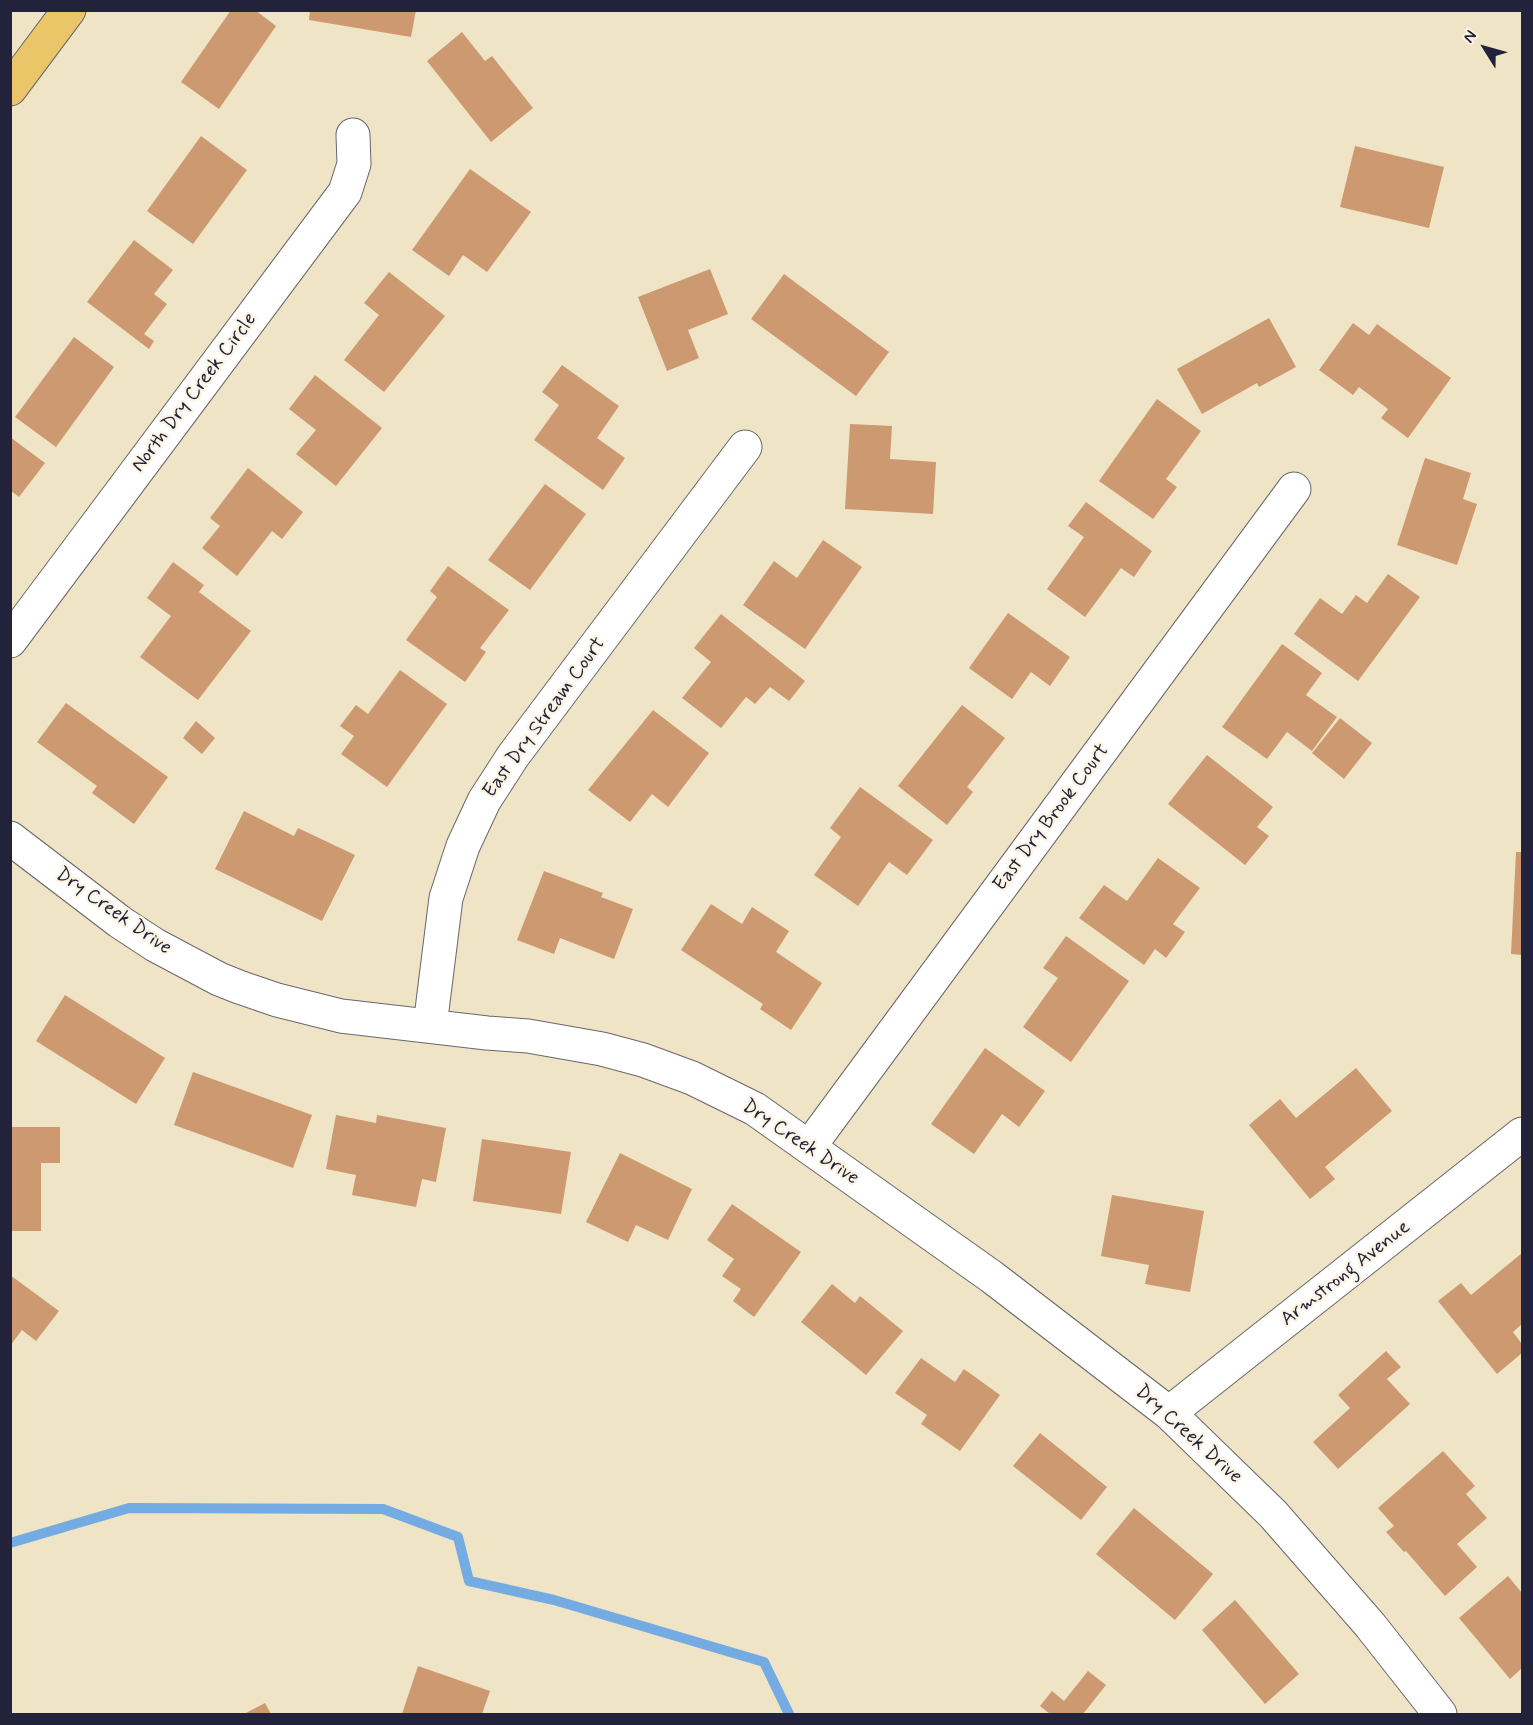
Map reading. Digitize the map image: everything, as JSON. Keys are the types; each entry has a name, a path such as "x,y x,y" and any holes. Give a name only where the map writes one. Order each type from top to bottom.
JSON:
{"main road":[{"path":"10,89 69,10"}],"street":[{"name":"North Dry Creek Circle","path":"10,640 345,192 354,164 353,135"},
{"name":"East Dry Stream Court","path":"430,1026 446,898 463,846 484,801 519,747 745,447"},
{"name":"East Dry Brook Court","path":"809,1147 1294,489"},
{"name":"Dry Creek Drive","path":"10,838 120,922 155,945 219,979 277,1000 340,1016 528,1036 602,1049 643,1060 692,1078 755,1109 992,1277 1169,1413 1274,1514 1370,1625 1440,1714"},
{"name":"Armstrong Avenue","path":"1169,1413 1522,1134"}],"building":[{"path":"231,10 255,10 276,26 219,109 181,82"},
{"path":"310,10 416,10 411,37 309,20"},
{"path":"462,32 485,61 492,56 533,108 491,142 427,61"},
{"path":"201,136 247,170 193,244 147,211"},
{"path":"1355,146 1444,167 1429,228 1340,207"},
{"path":"470,169 531,212 487,272 463,255 449,276 412,250"},
{"path":"134,240 173,270 154,294 167,304 144,334 154,341 149,349 87,302"},
{"path":"710,269 728,314 688,330 699,358 667,371 638,297"},
{"path":"389,272 445,316 384,392 344,360 379,315 364,303"},
{"path":"784,274 889,352 856,396 751,319"},
{"path":"1269,318 1296,367 1259,387 1257,383 1202,414 1177,369"},
{"path":"1353,323 1369,335 1377,324 1451,378 1408,438 1381,418 1388,409 1359,387 1353,395 1319,370"},
{"path":"74,337 114,367 56,447 15,417"},
{"path":"562,365 619,406 597,438 625,458 603,490 534,440 559,405 542,392"},
{"path":"315,375 382,428 336,486 296,454 316,430 289,409"},
{"path":"1157,399 1201,431 1166,479 1177,487 1153,519 1099,481"},
{"path":"850,424 892,426 890,459 936,462 933,514 845,509"},
{"path":"10,437 45,463 19,497 10,490"},
{"path":"1425,458 1471,473 1463,499 1477,504 1457,565 1397,545"},
{"path":"248,468 303,512 282,539 272,531 237,576 202,548 220,526 210,518"},
{"path":"545,484 586,514 530,590 488,560"},
{"path":"1086,502 1152,551 1134,577 1121,568 1085,617 1047,589 1084,537 1068,526"},
{"path":"823,540 862,567 805,649 743,605 774,561 797,578"},
{"path":"173,562 204,585 199,592 251,631 198,700 140,657 171,616 147,598"},
{"path":"448,566 509,610 480,648 486,652 465,682 406,640 437,597 430,591"},
{"path":"1388,574 1420,597 1358,681 1294,634 1320,598 1342,614 1356,595 1367,603"},
{"path":"1008,613 1070,657 1050,686 1031,672 1012,699 969,668"},
{"path":"721,614 805,681 789,701 770,687 755,704 746,697 721,728 682,698 711,662 694,648"},
{"path":"1282,644 1322,673 1306,695 1337,717 1312,751 1287,732 1267,759 1222,727"},
{"path":"400,670 447,704 387,787 341,754 354,736 340,726 356,705 368,714"},
{"path":"66,703 168,777 134,824 92,793 97,786 37,742"},
{"path":"962,705 1005,738 967,787 973,792 947,825 898,786"},
{"path":"653,710 709,753 668,807 652,794 630,822 588,790"},
{"path":"1340,718 1372,743 1344,779 1312,753"},
{"path":"196,721 215,738 202,754 183,738"},
{"path":"1207,755 1273,807 1257,827 1269,836 1245,865 1168,804"},
{"path":"860,787 933,840 907,875 889,862 858,906 814,875 841,837 830,828"},
{"path":"244,811 294,836 298,828 355,855 322,921 215,869"},
{"path":"1516,852 1522,852 1522,955 1511,954"},
{"path":"1158,858 1200,888 1173,924 1185,932 1166,958 1155,949 1144,965 1079,918 1104,885 1127,901"},
{"path":"544,871 603,893 601,897 633,909 614,959 560,938 554,954 517,940"},
{"path":"711,904 742,924 752,907 789,931 776,952 822,983 791,1030 760,1009 763,1004 681,950"},
{"path":"1066,936 1129,981 1071,1062 1023,1027 1058,978 1043,968"},
{"path":"65,995 165,1058 136,1104 36,1041"},
{"path":"985,1048 1045,1091 1019,1127 1002,1114 974,1154 931,1124"},
{"path":"1356,1068 1392,1111 1325,1167 1335,1179 1310,1199 1249,1125 1280,1099 1296,1118"},
{"path":"193,1072 312,1115 293,1168 174,1125"},
{"path":"336,1115 376,1123 377,1115 446,1128 436,1182 422,1179 416,1207 352,1195 356,1175 326,1169"},
{"path":"10,1127 60,1127 60,1163 41,1163 41,1231 10,1231"},
{"path":"482,1139 571,1152 561,1214 473,1201"},
{"path":"620,1153 692,1189 668,1240 636,1225 628,1242 586,1222"},
{"path":"1112,1195 1204,1211 1190,1292 1145,1284 1149,1265 1101,1256"},
{"path":"732,1204 801,1252 754,1317 733,1301 741,1289 722,1276 734,1259 707,1240"},
{"path":"1522,1253 1522,1324 1513,1332 1522,1344 1522,1353 1497,1374 1438,1301 1461,1283 1471,1295"},
{"path":"10,1275 59,1311 36,1341 22,1330 10,1346"},
{"path":"832,1284 855,1303 860,1296 903,1331 866,1375 801,1322"},
{"path":"1386,1351 1401,1367 1387,1379 1410,1404 1338,1469 1313,1442 1350,1408 1338,1395"},
{"path":"921,1358 955,1382 964,1369 1000,1395 960,1451 921,1424 927,1415 895,1393"},
{"path":"1040,1433 1107,1487 1081,1520 1013,1466"},
{"path":"1443,1451 1475,1486 1466,1494 1487,1518 1457,1544 1477,1567 1445,1596 1406,1551 1404,1552 1386,1532 1394,1526 1378,1508"},
{"path":"1134,1508 1213,1574 1175,1620 1096,1554"},
{"path":"1508,1576 1522,1593 1522,1668 1510,1679 1459,1618"},
{"path":"1235,1600 1299,1674 1265,1704 1202,1630"},
{"path":"418,1666 490,1691 482,1714 402,1714"},
{"path":"1088,1671 1106,1685 1083,1714 1050,1714 1040,1706 1052,1691 1064,1701"},
{"path":"265,1703 271,1714 244,1714"}],"waterway":[{"path":"10,1543 129,1508 383,1509 458,1537 469,1581 554,1600 764,1662 789,1714"}]}
